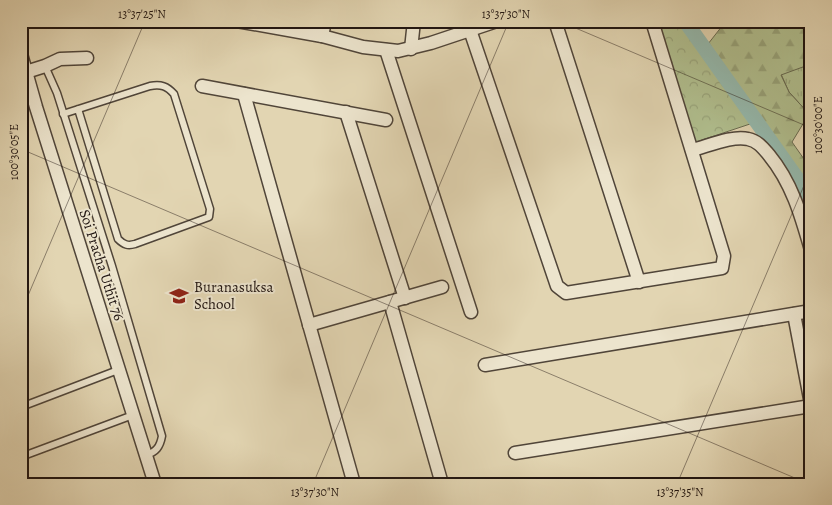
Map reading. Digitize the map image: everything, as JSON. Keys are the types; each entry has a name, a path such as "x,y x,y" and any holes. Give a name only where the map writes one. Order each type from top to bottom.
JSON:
{"street":[{"path":"238,21 386,50 411,49 497,21"},
{"path":"322,36 325,21"},
{"path":"411,49 414,21"},
{"path":"554,21 639,282"},
{"path":"470,30 557,286 566,293 722,268 724,256 652,21"},
{"path":"386,50 471,312"},
{"name":"Soi Pracha Uthit 76","path":"21,54 155,484"},
{"path":"26,72 46,66 60,59 87,58"},
{"path":"202,86 386,120"},
{"path":"244,94 354,484"},
{"path":"346,112 404,298"},
{"path":"692,150 738,138 750,139 760,144 774,161 791,188 800,209 811,250"},
{"path":"309,325 442,287"},
{"path":"390,302 442,484"},
{"path":"486,365 811,311"},
{"path":"515,453 811,405 794,314"}],"lane":[{"path":"46,66 57,93 112,266 162,436 161,444 158,448 146,455"},
{"path":"63,114 78,109 150,86 158,84 169,88 174,94 183,120 210,209 209,217 136,244 128,246 123,244 118,239 78,109"},
{"path":"21,407 118,370"},
{"path":"21,454 26,455 133,414"}],"green space":[{"path":"656,21 680,21 753,123 693,143"},
{"path":"726,21 811,21 811,64 781,75 789,92 809,114 792,142 811,169 811,191 759,122 708,44"},
{"path":"811,64 811,111 809,114 789,92 781,74"}],"waterway":[{"path":"685,21 811,198"}],"place":[{"name":"Buranasuksa School","path":"179,296"}]}
